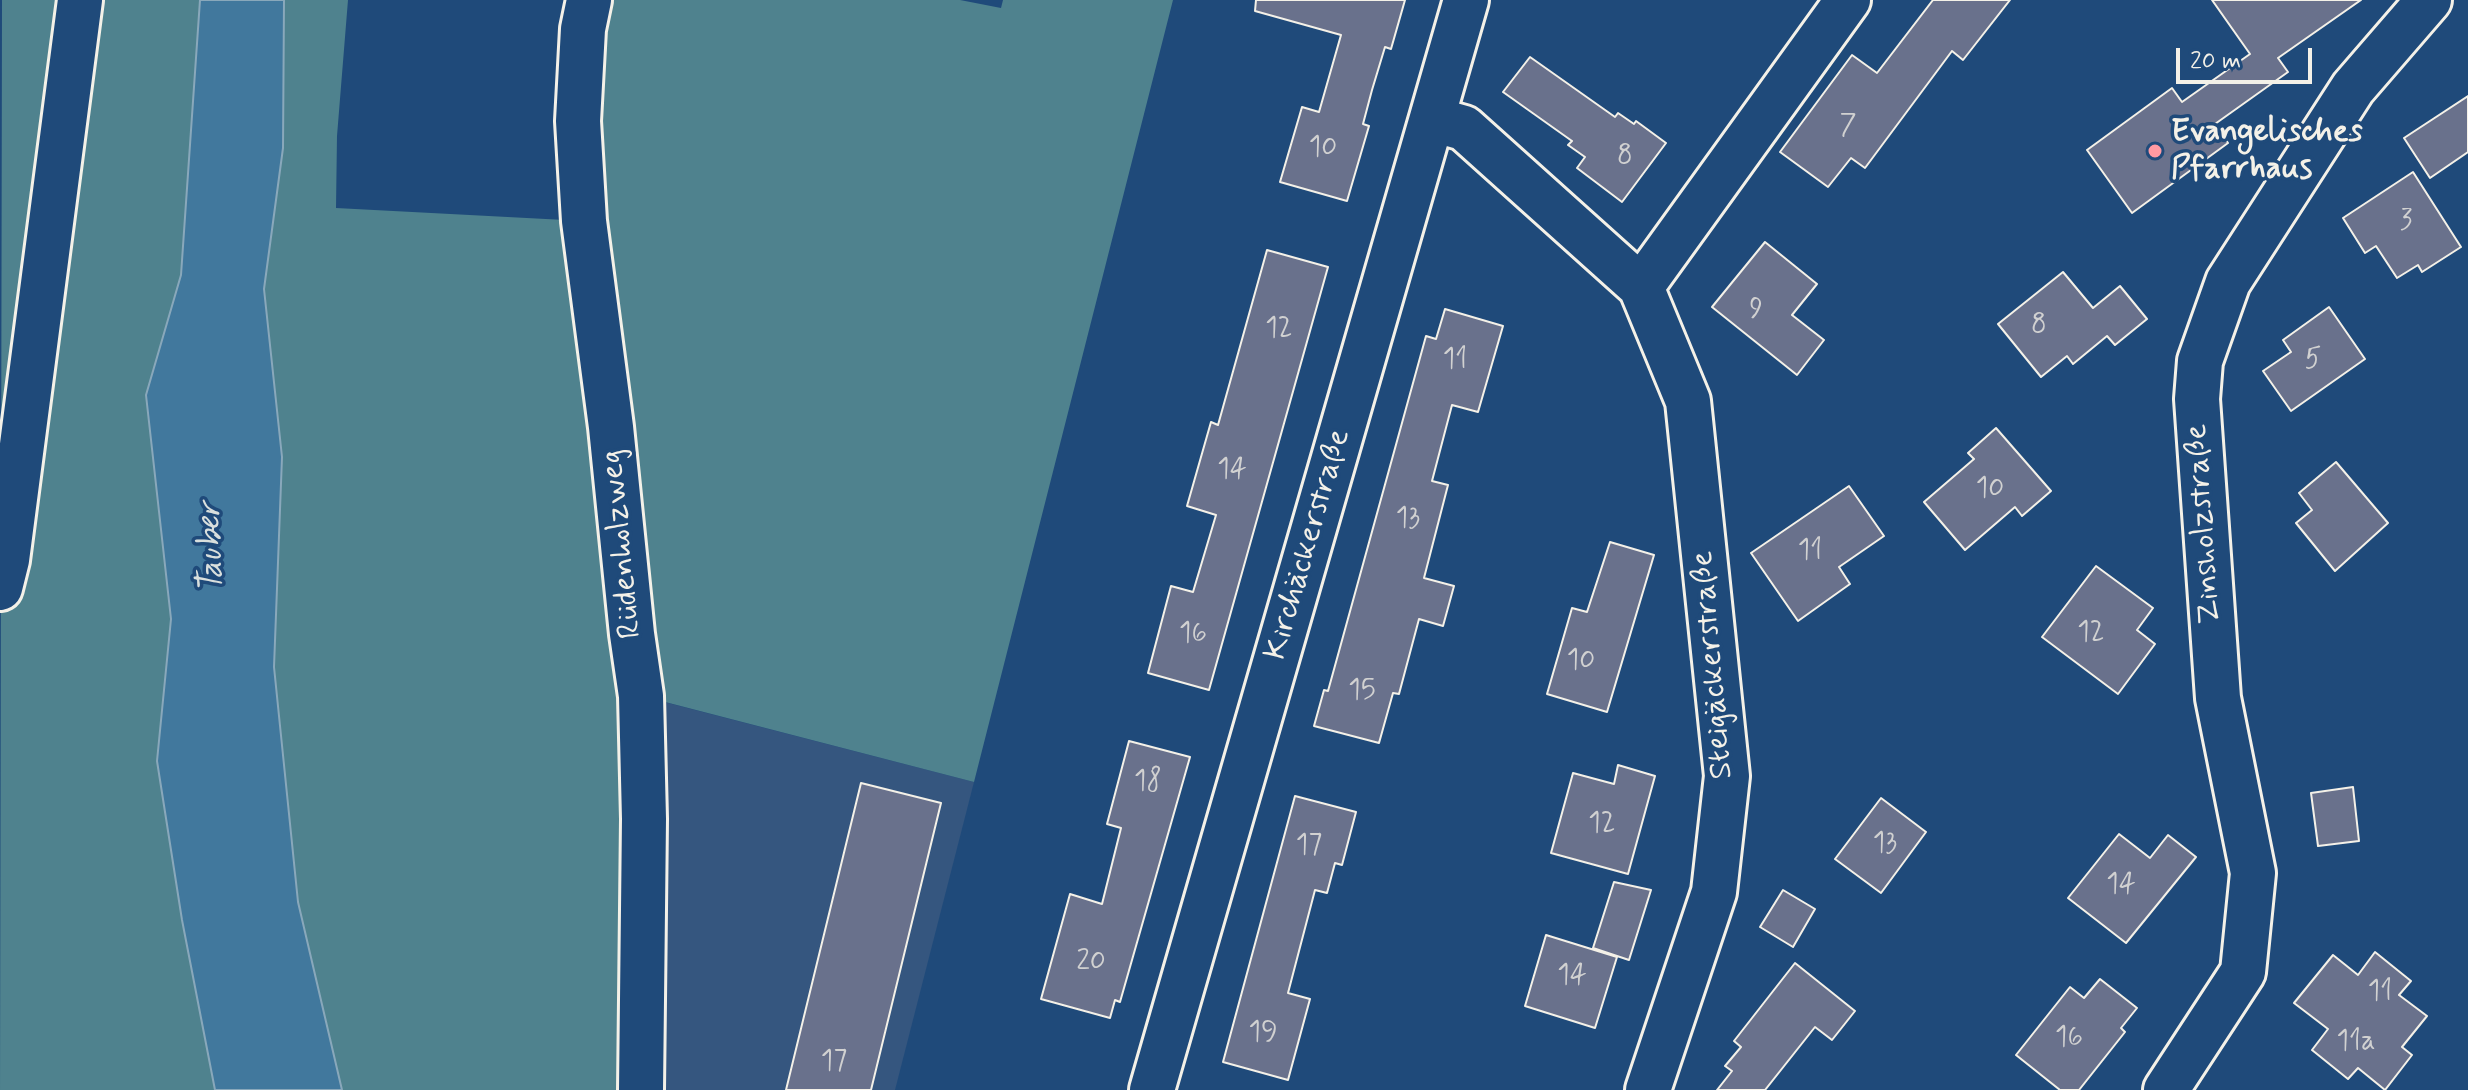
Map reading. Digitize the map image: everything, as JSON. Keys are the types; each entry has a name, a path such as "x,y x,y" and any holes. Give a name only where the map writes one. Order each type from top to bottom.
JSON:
{"street":[{"path":"0,588 7,560 80,0"},
{"name":"Rüdenholzweg","path":"589,0 583,29 578,121 584,221 641,696 644,819 641,1090"},
{"name":"Kirchäckerstraße","path":"1152,1090 1466,0"},
{"path":"1641,287 1848,0"},
{"name":"Zinsholzstraße","path":"2166,1090 2243,972 2253,873 2218,698 2197,399 2200,361 2228,282 2353,88 2429,0"},
{"name":"Steigäckerstraße","path":"1432,119 1464,128 1641,287 1688,401 1727,776 1714,892 1648,1090"}],"shaded area":[{"path":"641,696 974,782 895,1090 641,1090"}],"green space":[{"path":"2,0 200,0 181,275 146,395 171,619 158,761 182,920 215,1090 0,1090"},
{"path":"284,0 348,0 337,136 336,208 584,221 589,0 960,0 1001,8 1003,0 1173,0 974,782 642,696 641,1090 342,1090 298,902 274,667 282,457 264,289 283,148"}],"water":[{"name":"Tauber","path":"200,0 284,0 283,148 264,289 282,457 274,667 298,902 342,1090 215,1090 182,920 157,761 171,619 146,395 181,275"}],"building":[{"path":"1256,0 1405,0 1391,49 1385,47 1372,90 1363,124 1369,126 1347,201 1280,182 1302,107 1319,112 1341,35 1255,11"},
{"path":"1933,0 2010,0 1963,60 1952,51 1865,168 1851,158 1828,187 1780,152 1852,55 1877,73"},
{"path":"2212,0 2361,0 2278,58 2288,72 2215,124 2228,143 2132,213 2087,150 2172,88 2182,102 2250,54"},
{"path":"1530,57 1615,117 1618,113 1634,124 1636,121 1666,143 1622,202 1577,168 1585,157 1568,145 1572,141 1503,92"},
{"path":"2468,96 2468,152 2430,178 2404,138"},
{"path":"2413,172 2461,247 2422,272 2418,265 2397,278 2376,246 2365,253 2343,218"},
{"path":"1765,242 1817,284 1792,315 1824,340 1797,375 1712,307"},
{"path":"1267,250 1328,267 1209,690 1148,673 1171,586 1193,592 1216,515 1187,506 1211,422 1218,425"},
{"path":"2063,272 2093,308 2120,286 2147,319 2115,345 2107,336 2073,364 2067,356 2041,377 1998,324"},
{"path":"2329,307 2365,359 2291,411 2263,371 2291,352 2283,340"},
{"path":"1445,309 1503,326 1478,412 1452,405 1432,481 1448,485 1424,578 1454,586 1443,626 1419,619 1399,694 1393,693 1379,743 1314,726 1324,690 1328,691 1426,336 1436,339"},
{"path":"1996,428 2051,491 2022,516 2015,507 1965,550 1924,502 1974,459 1968,453"},
{"path":"2336,462 2388,523 2335,571 2296,523 2312,510 2299,493"},
{"path":"1849,486 1884,536 1839,567 1850,584 1798,621 1751,553"},
{"path":"1610,542 1654,555 1607,712 1547,694 1572,608 1587,612"},
{"path":"2096,566 2153,608 2137,630 2155,644 2118,694 2042,637"},
{"path":"1129,741 1190,757 1120,1002 1115,1000 1110,1018 1041,999 1070,894 1102,904 1121,828 1107,824"},
{"path":"1618,765 1655,776 1628,874 1551,853 1573,773 1614,784"},
{"path":"861,783 941,803 871,1090 786,1090"},
{"path":"2353,787 2359,841 2318,846 2311,793"},
{"path":"1295,796 1356,812 1342,865 1335,863 1327,893 1315,890 1288,993 1310,999 1288,1080 1223,1062"},
{"path":"1881,798 1926,832 1881,893 1835,859"},
{"path":"2119,834 2150,858 2168,835 2196,857 2126,943 2068,898"},
{"path":"1614,882 1651,890 1629,960 1593,948"},
{"path":"1783,890 1815,909 1793,947 1760,927"},
{"path":"1546,935 1617,957 1595,1028 1525,1006"},
{"path":"2375,952 2411,981 2399,995 2427,1016 2402,1047 2412,1055 2385,1090 2358,1068 2348,1079 2312,1050 2328,1029 2294,1003 2333,955 2358,975"},
{"path":"1795,963 1855,1011 1832,1040 1815,1027 1765,1090 1717,1090 1732,1071 1725,1066 1741,1047 1734,1041"},
{"path":"2100,979 2137,1008 2121,1028 2125,1032 2079,1090 2060,1090 2016,1055 2070,987 2084,998"}],"place":[{"name":"Evangelisches Pfarrhaus","path":"2155,151"}]}
